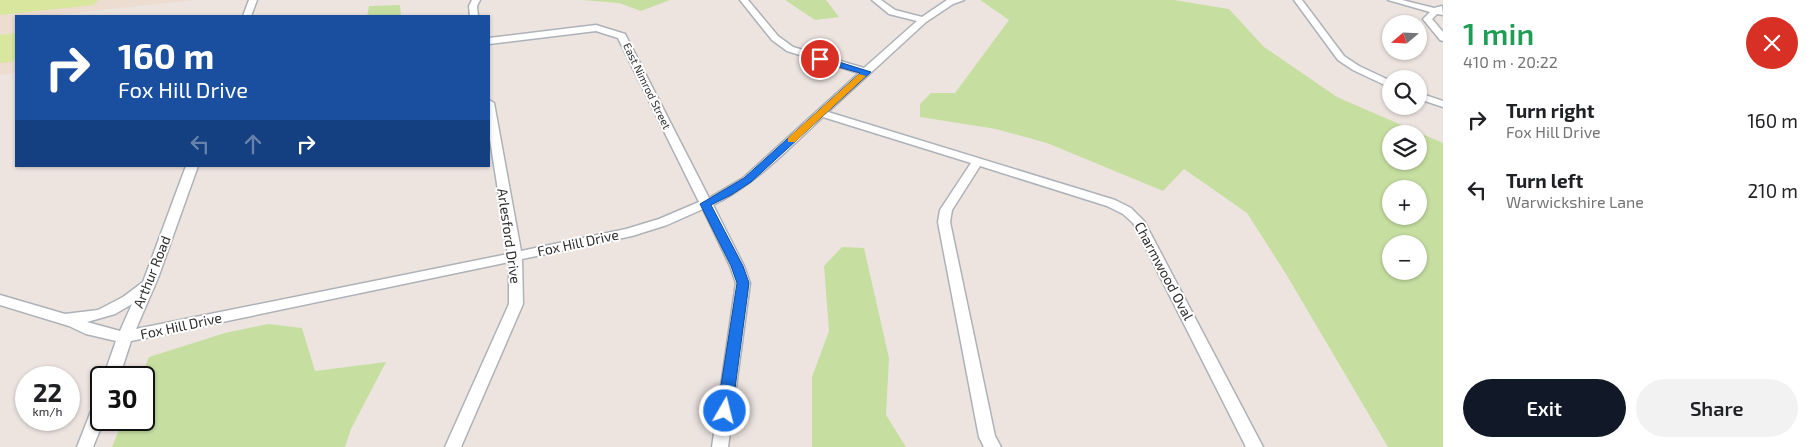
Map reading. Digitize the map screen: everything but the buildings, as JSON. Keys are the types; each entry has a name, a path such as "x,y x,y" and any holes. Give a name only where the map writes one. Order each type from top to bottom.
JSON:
{"street":[{"path":"247,15 253,0"},
{"path":"474,15 473,6 476,0"},
{"path":"744,0 775,38 790,49 867,72"},
{"path":"876,0 892,12 923,20"},
{"name":"Fox Hill Drive","path":"125,338 515,257 628,232 663,222 728,193 747,180 923,20 950,2 960,0"},
{"path":"1298,0 1340,58 1382,81"},
{"path":"1392,0 1439,12"},
{"path":"1443,6 1439,12 1427,18 1443,38"},
{"name":"East Nimrod Street","path":"490,41 596,28 622,36 737,266 743,283 720,447"},
{"path":"1427,99 1443,104"},
{"name":"Arlesford Drive","path":"453,447 516,304 518,278 490,108"},
{"name":"Charmwood Oval","path":"822,113 1111,203 1127,211 1138,220 1255,447"},
{"path":"978,161 946,210 944,222 987,436 994,447"},
{"name":"Arthur Road","path":"115,366 151,278 192,167"},
{"path":"62,318 84,318 106,313 123,305 151,278"},
{"path":"0,300 62,318 91,330 125,338"},
{"path":"85,447 91,431"}],"shaded area":[{"path":"0,0 196,0 62,15 15,15 15,73 0,75"}],"green space":[{"path":"0,0 98,0 94,5 0,15"},
{"path":"582,0 670,0 641,11 619,3"},
{"path":"785,0 826,0 839,17 815,20"},
{"path":"980,0 1174,0 1229,9 1264,47 1337,97 1402,125 1382,125 1382,170 1427,170 1427,136 1443,143 1443,447 1388,447 1286,274 1247,213 1184,169 1163,191 1047,143 996,129 920,117 920,104 931,93 955,93 1009,20"},
{"path":"400,5 401,15 367,15 369,6"},
{"path":"15,33 15,58 12,62 0,63 0,35"},
{"path":"842,247 864,248 889,358 886,415 906,447 812,447 812,377 829,331 824,266"},
{"path":"268,324 302,328 315,371 386,362 351,429 345,447 112,447 119,431 155,431 155,366 145,366 149,357 225,333"}],"slow traffic":[{"path":"792,140 862,76"}],"route":[{"path":"725,411 743,283 737,266 705,204 728,193 747,180 867,72 820,59"}]}
